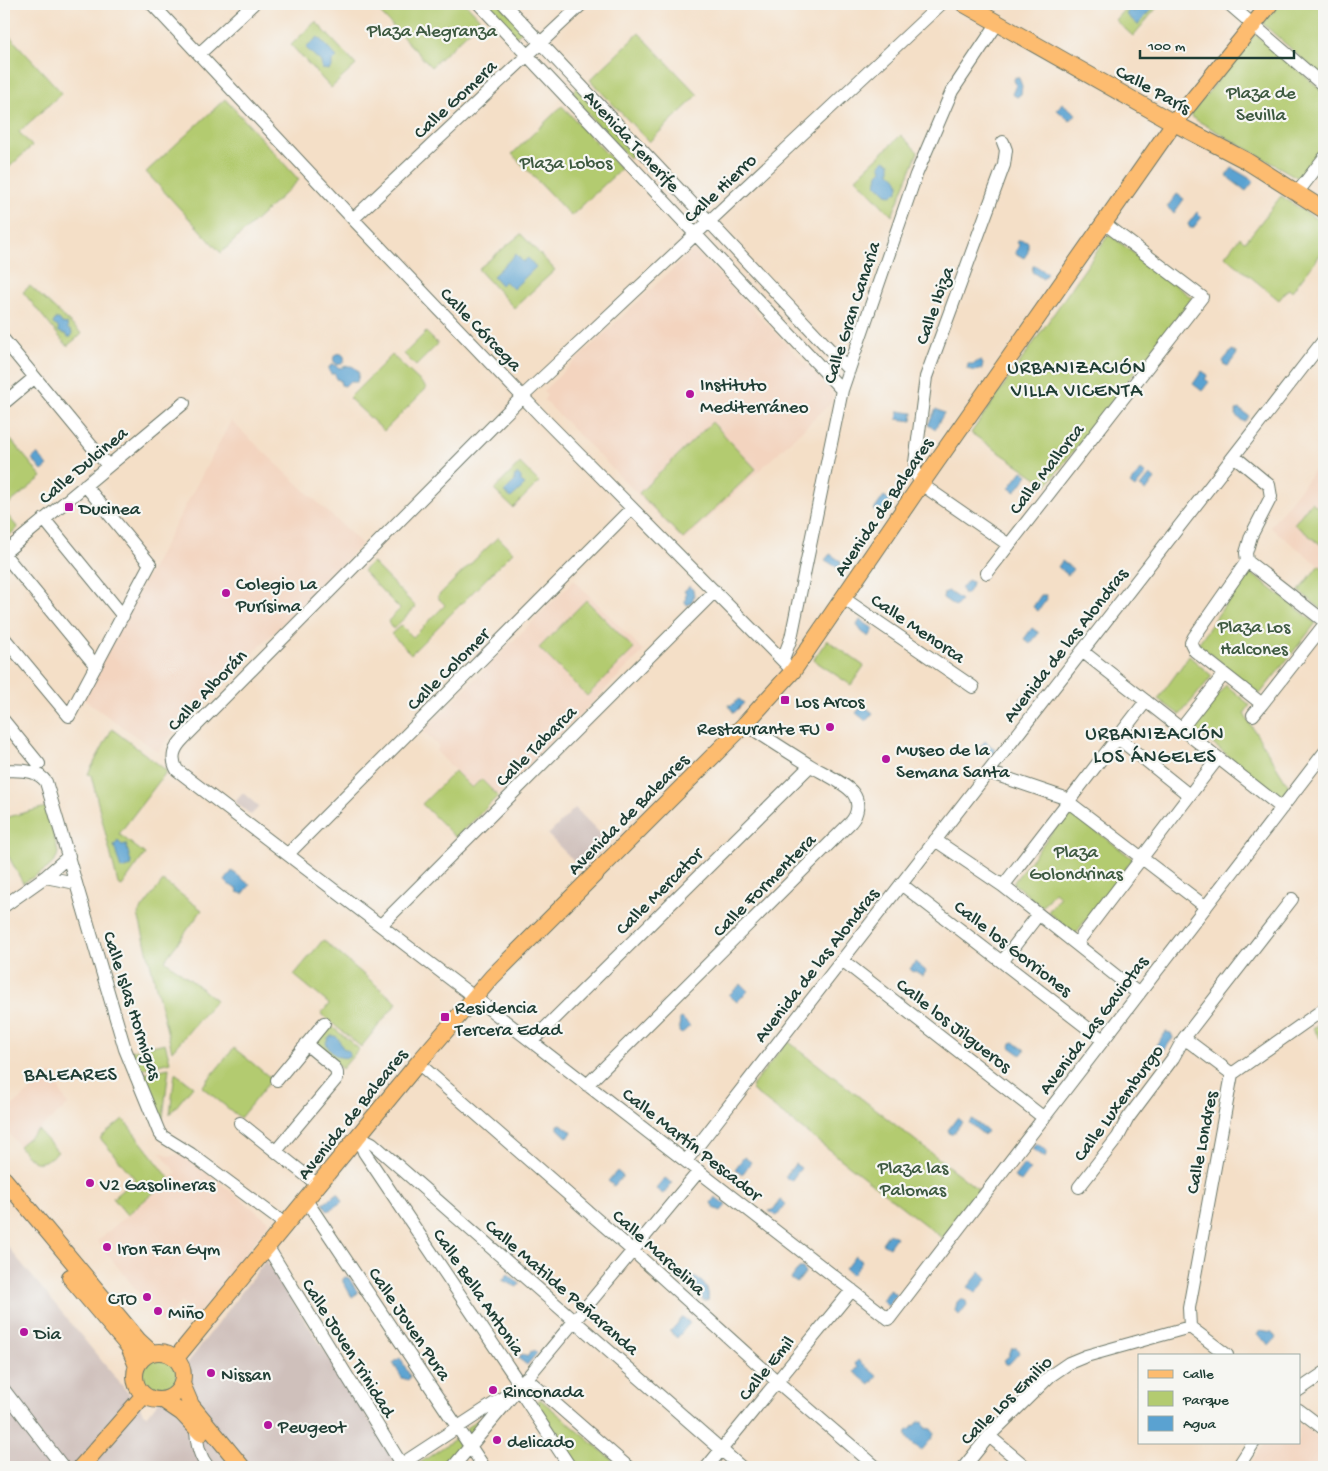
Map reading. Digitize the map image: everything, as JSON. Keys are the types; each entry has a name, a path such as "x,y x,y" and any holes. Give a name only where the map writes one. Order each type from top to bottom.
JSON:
{"main road":[{"name":"Calle París","path":"964,4 1174,123 1245,160 1324,210"},
{"name":"Avenida de Baleares","path":"176,1358 474,997 745,724 788,665 843,598 1174,123 1270,4"},
{"path":"4,1179 138,1340 152,1353"},
{"path":"4,1196 129,1347 137,1366 135,1379 144,1395 163,1400 182,1413 229,1467"},
{"path":"137,1366 146,1356 152,1353 167,1353 176,1358 183,1370 182,1384 192,1405 242,1467"},
{"path":"163,1400 172,1396 182,1384"},
{"path":"81,1467 144,1395"}],"street":[{"name":"Calle Córcega","path":"152,4 522,397 788,665"},
{"path":"199,54 253,4"},
{"name":"Avenida Tenerife","path":"479,4 842,390"},
{"name":"Avenida Tenerife","path":"504,4 849,370"},
{"name":"Calle Gomera","path":"353,219 582,4"},
{"name":"Calle Hierro","path":"522,397 941,4"},
{"path":"1230,4 1324,86"},
{"name":"Calle Gran Canaria","path":"788,665 791,638 842,390 920,167 952,91 997,24"},
{"name":"Calle Ibiza","path":"921,484 915,471 915,464 924,385 1004,165 1006,150 1003,142"},
{"path":"1297,192 1324,158"},
{"name":"Calle Mallorca","path":"987,573 1202,297 1104,223"},
{"path":"4,340 108,466"},
{"name":"Avenida de las Alondras","path":"686,1161 1324,340"},
{"path":"4,403 34,378"},
{"name":"Calle Alborán","path":"474,997 178,770 173,758 177,745 522,397"},
{"name":"Calle Dulcinea","path":"4,554 184,403"},
{"path":"1234,456 1269,485 1271,497 1251,536 1246,553 1247,561 1192,640 1193,649 1262,704"},
{"path":"921,484 1009,545"},
{"path":"4,638 69,716 150,564 85,485"},
{"name":"Calle Colomer","path":"288,854 632,508"},
{"path":"44,519 123,616"},
{"path":"4,554 96,666"},
{"path":"1247,561 1324,623 1254,715"},
{"name":"Calle Tabarca","path":"381,925 715,592"},
{"name":"Calle Menorca","path":"843,598 973,687"},
{"path":"1082,651 1282,808"},
{"path":"1181,729 1224,674"},
{"path":"1002,886 1146,701"},
{"path":"4,721 39,764"},
{"name":"Calle Formentera","path":"587,1085 854,818 858,807 853,792 745,724"},
{"path":"1118,738 1189,795"},
{"name":"Avenida Las Gaviotas","path":"890,1319 1324,752"},
{"path":"1076,944 1218,758"},
{"name":"Calle Mercator","path":"532,1041 810,766"},
{"name":"Calle Islas Hormigas","path":"4,770 33,772 43,777 49,789 125,1049 158,1132 191,1154 285,1224"},
{"path":"988,772 1062,797 1206,907"},
{"path":"935,840 1002,886 1138,994"},
{"path":"4,906 45,877 69,856"},
{"path":"45,877 76,882"},
{"name":"Calle los Gorriones","path":"901,884 1104,1040"},
{"name":"Calle Luxemburgo","path":"1079,1187 1118,1137 1128,1118 1173,1058 1184,1038 1292,899"},
{"path":"1002,962 1038,914"},
{"name":"Calle los Jilgueros","path":"842,960 1044,1118"},
{"name":"Calle Martín Pescador","path":"474,997 890,1319"},
{"name":"Calle Londres","path":"1190,1327 1188,1308 1232,1074 1324,1009"},
{"path":"277,1080 324,1023"},
{"name":"Calle Luxemburgo","path":"1184,1038 1232,1074"},
{"path":"276,1151 336,1078 335,1068 306,1044"},
{"name":"Calle Marcelina","path":"418,1063 876,1467"},
{"path":"240,1123 318,1185"},
{"name":"Calle Matilde Peñaranda","path":"358,1136 372,1143 741,1467"},
{"name":"Calle Bella Antonia","path":"358,1136 364,1152 515,1377 518,1388 570,1467"},
{"path":"453,1467 699,1172"},
{"name":"Calle Joven Pura","path":"306,1200 484,1467"},
{"name":"Calle Joven Trinidad","path":"267,1246 400,1466"},
{"name":"Calle Emil","path":"706,1467 852,1290"},
{"path":"1190,1327 1226,1354"},
{"name":"Calle Los Emilio","path":"964,1467 989,1436 1050,1376 1069,1364 1086,1356 1190,1327"},
{"path":"1300,1389 1324,1373"},
{"path":"526,1378 628,1467"},
{"path":"400,1466 457,1426 518,1388"},
{"path":"4,1390 63,1467"},
{"path":"1300,1411 1324,1429"},
{"path":"196,1427 196,1440 200,1454 208,1467"},
{"path":"989,1436 1026,1467"},
{"path":"1238,1467 1253,1444"}],"shaded area":[{"name":"Instituto Mediterráneo","path":"694,249 830,389 833,396 832,402 684,541 544,400 547,395 543,391"},
{"name":"Colegio La Purísima","path":"231,421 362,544 165,742 158,752 82,698"},
{"path":"1317,467 1324,469 1324,569 1270,527"},
{"path":"574,580 644,651 498,796 481,780 472,788 436,751 439,747 423,731"},
{"path":"243,793 259,807 251,815 235,802"},
{"path":"575,808 609,842 582,869 548,835"},
{"path":"51,1073 68,1105 19,1146 4,1127 4,1113"},
{"path":"159,1151 170,1156 182,1153 270,1222 191,1323 190,1312 181,1302 162,1322 97,1241 177,1173"},
{"path":"4,1242 147,1416 266,1260 400,1467 4,1467"},
{"path":"1300,1424 1324,1443 1324,1467 1249,1467 1264,1444 1300,1444"}],"green space":[{"name":"Plaza Alegranza","path":"372,4 466,4 481,20 431,67"},
{"path":"483,4 500,4 524,29 515,37"},
{"path":"1129,4 1160,4 1133,36 1115,20"},
{"path":"1280,4 1324,4 1324,78 1263,24"},
{"path":"315,22 356,65 331,88 291,45"},
{"path":"4,30 62,93 19,132 32,146 4,172"},
{"name":"Plaza Lobos","path":"639,33 698,95 649,142 590,80"},
{"name":"Plaza de Sevilla","path":"1255,34 1324,92 1324,149 1300,179 1191,117 1191,114"},
{"path":"578,87 637,150 629,158 570,95"},
{"path":"225,99 299,180 221,253 146,172"},
{"name":"Plaza Lobos","path":"562,106 621,169 571,216 512,154"},
{"path":"901,135 918,152 892,216 856,178"},
{"path":"1281,196 1324,224 1324,250 1292,291 1288,289 1279,300 1225,256 1240,237 1244,241 1247,240"},
{"path":"521,234 555,270 514,308 478,269"},
{"path":"1109,234 1192,298 1047,485 971,433"},
{"path":"30,286 82,334 67,346 23,292"},
{"path":"426,332 438,344 416,366 404,354"},
{"path":"392,355 427,388 384,431 349,398"},
{"path":"712,422 756,469 683,539 639,493"},
{"path":"11,440 42,477 4,508 4,447"},
{"path":"520,463 539,482 513,508 494,490"},
{"path":"1311,502 1324,512 1324,547 1294,524"},
{"path":"4,511 18,528 8,536 4,530"},
{"path":"498,537 513,552 411,654 391,634 401,625 413,637 445,605 437,597"},
{"path":"372,562 416,607 393,629 388,621 400,609 363,571"},
{"path":"1319,565 1324,569 1324,611 1299,591"},
{"name":"Plaza Los Halcones","path":"1248,571 1316,623 1260,694 1198,644"},
{"path":"586,600 634,649 587,696 539,648"},
{"path":"827,640 864,666 851,685 815,661 814,659"},
{"path":"1189,656 1212,676 1180,715 1158,699"},
{"path":"1226,685 1250,705 1244,714 1290,788 1282,798 1191,727"},
{"path":"112,729 167,771 119,834 145,854 122,886 118,884 91,775 88,774"},
{"path":"455,771 472,788 481,779 498,796 456,838 422,804"},
{"path":"46,807 58,852 57,857 49,867 23,883 4,848 4,818"},
{"name":"Plaza Golondrinas","path":"1069,810 1133,859 1075,934 1048,912 1060,896 1054,892 1042,907 1013,883"},
{"path":"163,881 202,910 165,960 216,1000 172,1051 138,914"},
{"path":"323,940 397,1003 361,1047 321,1014 329,1004 294,975"},
{"path":"1324,1021 1324,1043 1313,1029"},
{"path":"329,1024 359,1049 342,1069 313,1044"},
{"name":"Plaza las Palomas","path":"789,1042 979,1190 945,1237 942,1238 752,1090 752,1086 786,1043"},
{"path":"165,1043 170,1062 138,1070 130,1051"},
{"path":"234,1048 272,1079 240,1118 202,1087"},
{"path":"169,1068 163,1117 161,1122 142,1074"},
{"path":"175,1073 193,1086 170,1114"},
{"path":"123,1119 170,1179 127,1215 113,1198 135,1179 100,1138"},
{"path":"38,1130 58,1152 41,1162 33,1160 19,1146"},
{"path":"159,1358 171,1364 177,1376 171,1388 159,1394 147,1388 141,1376 147,1364"},
{"path":"540,1399 621,1467 579,1467 537,1403"},
{"path":"495,1408 471,1437 466,1428"},
{"path":"455,1439 461,1447 444,1467 414,1467"}],"water":[{"path":"1141,4 1149,4 1153,7 1138,25 1126,14 1130,9 1134,12"},
{"path":"318,37 337,57 332,62 332,67 329,70 322,69 321,62 306,48"},
{"path":"1015,77 1019,78 1022,86 1021,94 1017,97 1012,94 1016,85"},
{"path":"1062,103 1076,114 1070,121 1057,110"},
{"path":"885,160 890,163 890,172 897,178 899,183 897,192 891,195 886,194 882,188 876,185 878,174 882,170 880,164"},
{"path":"1232,168 1254,181 1246,191 1226,176"},
{"path":"1177,194 1184,199 1174,213 1167,207"},
{"path":"1197,212 1202,217 1193,228 1190,228 1188,224"},
{"path":"1019,240 1028,242 1028,252 1024,258 1015,253 1020,245 1017,243"},
{"path":"516,254 523,262 528,258 536,267 513,289 505,281 501,285 493,276"},
{"path":"1033,266 1047,273 1043,279 1032,272"},
{"path":"55,319 59,319 62,323 67,324 68,329 72,332 71,337 59,332 58,327 53,324"},
{"path":"1232,350 1237,354 1228,366 1225,365 1223,361"},
{"path":"339,353 345,359 339,365 333,359"},
{"path":"981,361 983,364 982,369 975,371 967,369 968,364 974,364"},
{"path":"333,364 340,368 348,366 355,368 359,374 357,382 349,382 345,386 341,385 340,380 336,379 335,374 331,374 329,371 329,367"},
{"path":"1202,371 1208,375 1205,379 1209,382 1202,391 1193,384"},
{"path":"936,409 944,413 935,429 928,425"},
{"path":"1239,409 1249,416 1244,422 1235,415 1236,410"},
{"path":"899,411 913,413 912,421 897,419"},
{"path":"37,454 48,466 42,471 32,459"},
{"path":"1141,470 1146,474 1135,488 1130,484"},
{"path":"1022,471 1028,475 1015,492 1009,488"},
{"path":"518,474 525,485 511,498 504,492 515,481 514,477"},
{"path":"1150,475 1155,479 1146,491 1140,487"},
{"path":"884,496 891,501 882,515 874,510"},
{"path":"830,554 842,562 838,568 825,560"},
{"path":"1062,561 1073,569 1068,575 1058,567"},
{"path":"968,580 972,582 971,587 967,594 964,594 961,589"},
{"path":"690,586 694,596 691,603 687,605 684,591"},
{"path":"948,591 961,600 956,607 943,598 944,593"},
{"path":"1041,595 1046,595 1047,599 1038,611 1033,607"},
{"path":"860,620 874,629 869,637 857,625"},
{"path":"1032,628 1039,633 1030,644 1024,639"},
{"path":"1029,691 1035,696 1028,705 1020,699"},
{"path":"739,699 744,703 734,713 728,705 732,705"},
{"path":"863,705 873,713 866,721 856,713"},
{"path":"985,741 996,750 991,756 980,747"},
{"path":"118,841 122,845 126,844 132,866 121,869 114,846"},
{"path":"232,871 250,885 243,894 237,892 238,890 225,881"},
{"path":"915,962 926,971 923,976 910,969"},
{"path":"741,984 748,991 737,1002 729,995"},
{"path":"682,1018 690,1026 681,1034 679,1032 680,1019"},
{"path":"1166,1032 1171,1033 1173,1038 1163,1051 1156,1045"},
{"path":"331,1036 337,1037 342,1047 350,1052 349,1057 338,1057 330,1050 326,1043"},
{"path":"1014,1042 1025,1050 1021,1055 1010,1047 1011,1043"},
{"path":"957,1118 962,1122 953,1134 950,1134 948,1130"},
{"path":"972,1119 987,1131 984,1135 969,1123"},
{"path":"561,1124 572,1132 568,1138 558,1129 558,1125"},
{"path":"1036,1143 1047,1151 1045,1157 1032,1149"},
{"path":"744,1157 751,1162 742,1175 735,1169"},
{"path":"795,1164 801,1168 791,1181 785,1177"},
{"path":"1024,1164 1030,1170 1021,1182 1014,1177"},
{"path":"617,1171 623,1176 614,1186 608,1181"},
{"path":"665,1178 672,1183 663,1194 656,1189"},
{"path":"338,1193 343,1201 328,1211 323,1203"},
{"path":"715,1197 726,1205 721,1211 714,1208 711,1203"},
{"path":"780,1200 786,1204 777,1216 769,1211 773,1210"},
{"path":"889,1233 896,1237 889,1247 882,1243"},
{"path":"855,1256 862,1261 852,1275 845,1269"},
{"path":"799,1268 803,1268 805,1273 797,1283 791,1279"},
{"path":"980,1272 988,1278 976,1293 968,1287"},
{"path":"508,1274 520,1284 517,1287 502,1280"},
{"path":"345,1277 349,1278 358,1293 352,1297 343,1282"},
{"path":"689,1277 693,1277 704,1284 708,1292 708,1300 703,1300 699,1292 687,1288 686,1283"},
{"path":"890,1290 896,1295 888,1306 882,1301"},
{"path":"960,1299 966,1301 967,1305 959,1315 955,1311 957,1302"},
{"path":"683,1317 690,1323 677,1338 670,1332"},
{"path":"1260,1330 1272,1332 1276,1338 1270,1345 1257,1335"},
{"path":"1012,1348 1017,1348 1019,1353 1009,1364 1006,1364 1004,1360 1009,1356"},
{"path":"534,1350 537,1353 527,1365 518,1358 522,1354 527,1357"},
{"path":"400,1358 409,1374 410,1378 408,1380 402,1378 393,1363"},
{"path":"858,1360 877,1376 870,1385 854,1372 858,1367 855,1364"},
{"path":"919,1421 923,1422 925,1428 931,1429 934,1433 922,1450 911,1442 906,1434"}],"place":[{"name":"Instituto Mediterráneo","path":"690,394"},
{"name":"Ducinea","path":"69,507"},
{"name":"Colegio La Purísima","path":"226,593"},
{"name":"Los Arcos","path":"785,700"},
{"name":"Restaurante FU","path":"830,727"},
{"name":"Museo de la Semana Santa","path":"886,759"},
{"name":"Residencia Tercera Edad","path":"445,1017"},
{"name":"V2 Gasolineras","path":"90,1183"},
{"name":"Iron Fan Gym","path":"107,1247"},
{"name":"CTO","path":"147,1297"},
{"name":"Miño","path":"158,1311"},
{"name":"Dia","path":"24,1332"},
{"name":"Nissan","path":"211,1373"},
{"name":"Rinconada","path":"493,1390"},
{"name":"Peugeot","path":"268,1425"},
{"name":"delicado","path":"497,1440"}],"district":[{"name":"URBANIZACIÓN VILLA VICENTA","path":"1077,378"},
{"name":"URBANIZACIÓN LOS ÁNGELES","path":"1155,744"},
{"name":"BALEARES","path":"71,1073"}]}
